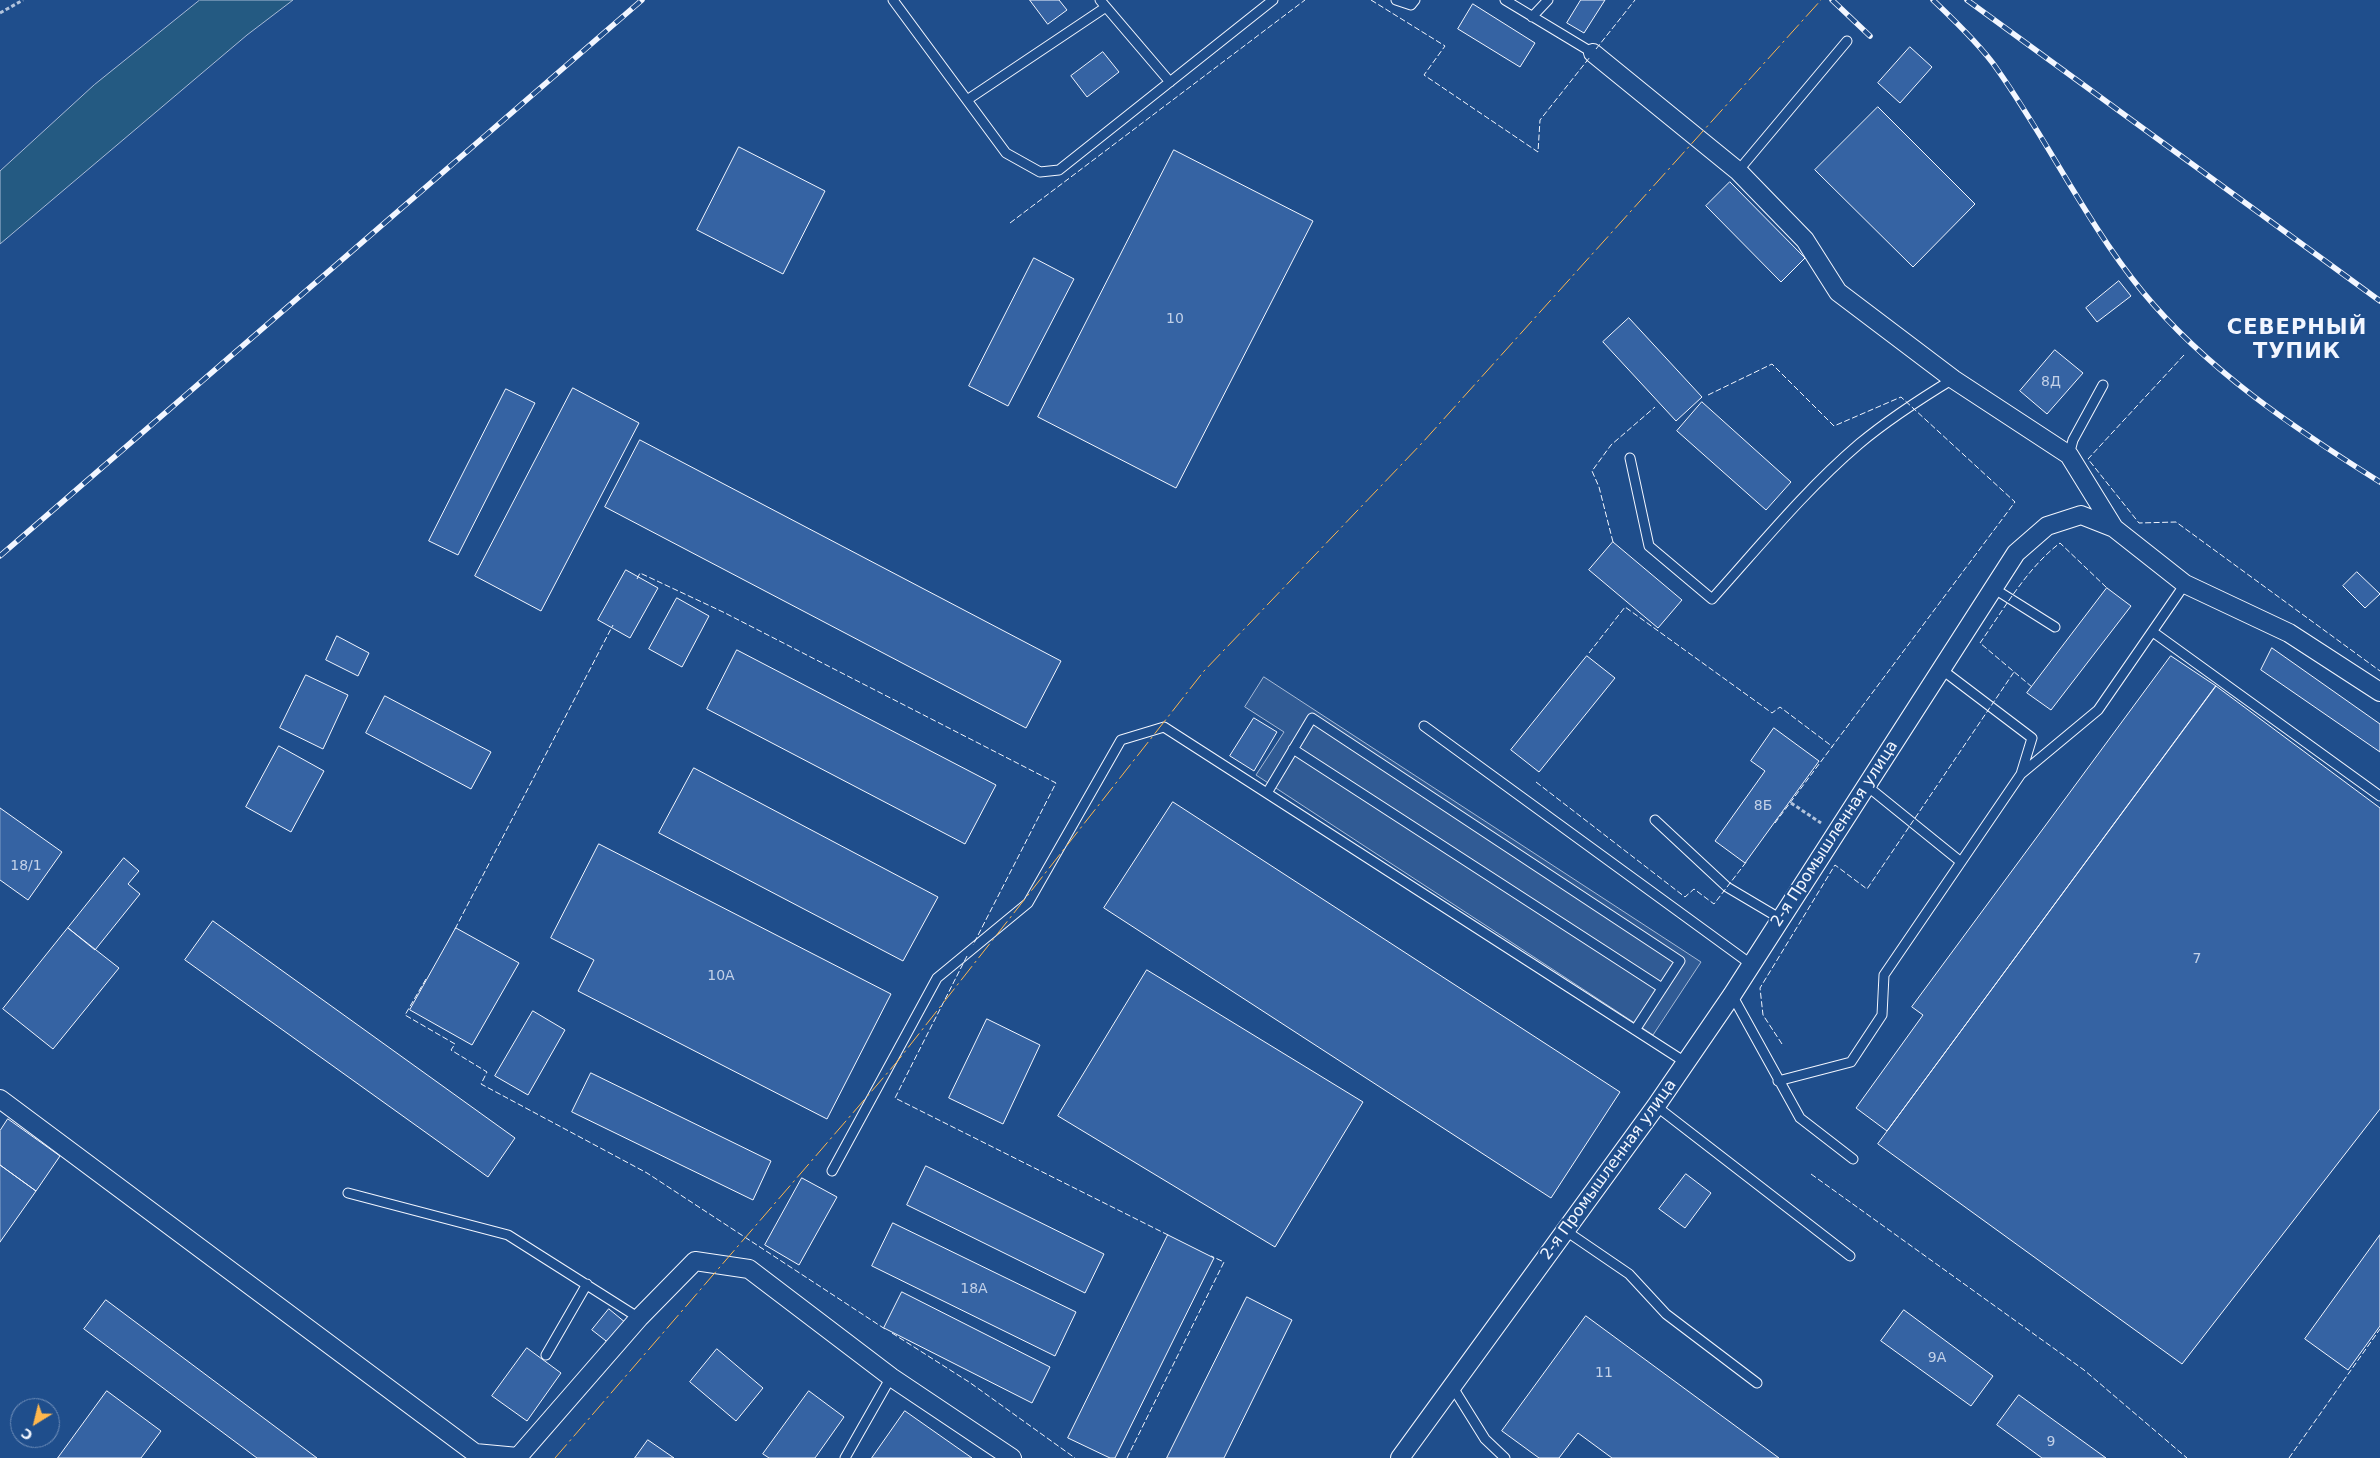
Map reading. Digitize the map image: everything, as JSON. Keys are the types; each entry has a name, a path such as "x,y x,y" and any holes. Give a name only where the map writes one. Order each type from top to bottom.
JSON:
{"street":[{"path":"1593,53 1738,171 1806,240 1838,292 1953,380 2068,455 2114,528"},
{"name":"2-я Промышленная улица","path":"1400,1458 1656,1106 1732,995 2016,553 2047,526 2081,514 2114,528 2185,584 2288,633 2380,692"},
{"path":"0,1099 475,1453 518,1457 640,1318 695,1261 749,1270 891,1377 1012,1458"}],"lane":[{"path":"893,0 1006,153 1040,172 1059,170 1273,0"},
{"path":"1396,0 1412,5 1415,0"},
{"path":"1504,0 1593,53"},
{"path":"1532,17 1548,0"},
{"path":"967,100 1103,3 1170,82"},
{"path":"1738,171 1847,41"},
{"path":"1630,458 1649,546 1712,599 1813,488 1859,445 1910,405 1953,380"},
{"path":"2068,455 2073,440 2103,385"},
{"path":"1778,1081 1851,1062 1882,1015 1884,975 2021,774 2098,710 2185,584"},
{"path":"1993,588 2054,627"},
{"path":"2153,632 2380,796"},
{"path":"1941,669 2032,738 2021,774"},
{"path":"1267,793 1312,718 1680,960 1635,1030"},
{"path":"1424,726 1752,965"},
{"path":"832,1171 937,978 1028,903 1121,740 1164,727 1685,1062"},
{"path":"1294,749 1662,988"},
{"path":"1867,786 1961,862"},
{"path":"1655,820 1727,887 1781,919"},
{"path":"1732,995 1800,1118 1853,1159"},
{"path":"1656,1106 1850,1256"},
{"path":"348,1193 508,1235 640,1318"},
{"path":"1566,1231 1629,1274 1666,1314 1757,1382"},
{"path":"546,1355 587,1284"},
{"path":"845,1458 891,1377"},
{"path":"1452,1386 1485,1439 1505,1458"}],"path":[{"path":"0,13 23,0"},
{"path":"1791,803 1836,832"}],"shaded area":[{"path":"200,0 293,0 247,35 0,244 0,171 94,85"},
{"path":"1264,677 1701,962 1653,1035 1256,775 1284,732 1245,707"}],"building":[{"path":"1030,0 1059,0 1067,10 1048,24"},
{"path":"1581,0 1605,0 1584,33 1567,23"},
{"path":"1473,4 1535,43 1520,67 1458,29"},
{"path":"1910,47 1932,67 1900,103 1878,83"},
{"path":"1103,52 1119,72 1087,97 1071,76"},
{"path":"1878,107 1975,204 1913,267 1815,170"},
{"path":"739,147 825,191 783,274 697,230"},
{"path":"1174,150 1313,221 1176,488 1038,417"},
{"path":"1730,182 1805,258 1781,282 1706,206"},
{"path":"1034,258 1074,279 1008,406 969,386"},
{"path":"2119,281 2131,296 2097,322 2086,308"},
{"path":"1629,318 1702,397 1676,421 1603,342"},
{"path":"2055,350 2083,373 2047,414 2020,391"},
{"path":"573,388 639,423 541,611 475,576"},
{"path":"506,389 535,403 458,555 429,541"},
{"path":"1702,402 1791,482 1766,510 1677,431"},
{"path":"640,440 1061,661 1026,728 605,507"},
{"path":"1613,542 1682,600 1658,628 1589,570"},
{"path":"626,570 658,588 630,638 598,620"},
{"path":"2357,572 2380,594 2365,608 2343,586"},
{"path":"2107,588 2131,606 2051,710 2027,693"},
{"path":"677,598 709,616 682,667 649,649"},
{"path":"337,636 369,653 358,676 326,660"},
{"path":"2272,648 2380,724 2380,752 2261,670"},
{"path":"737,650 996,785 965,844 707,709"},
{"path":"1587,656 1615,678 1539,772 1511,750"},
{"path":"2171,656 2216,686 1887,1131 1856,1108 1923,1015 1912,1007"},
{"path":"306,675 348,695 323,749 280,728"},
{"path":"2216,686 2380,808 2380,1109 2182,1364 1878,1144"},
{"path":"385,696 491,752 471,789 366,733"},
{"path":"1254,718 1277,732 1254,771 1230,756"},
{"path":"1774,728 1819,761 1745,863 1715,841 1765,771 1751,761"},
{"path":"279,746 324,771 291,832 246,807"},
{"path":"694,768 938,897 903,961 659,833"},
{"path":"1173,802 1620,1092 1551,1198 1104,908"},
{"path":"0,808 62,852 28,900 0,880"},
{"path":"599,844 891,994 827,1119 578,991 594,960 551,938"},
{"path":"124,858 139,871 128,884 140,894 95,950 68,928"},
{"path":"213,921 515,1138 488,1177 185,960"},
{"path":"68,928 119,968 53,1049 3,1009"},
{"path":"456,928 519,963 472,1045 410,1010"},
{"path":"1147,970 1363,1102 1275,1247 1058,1116"},
{"path":"533,1011 565,1030 528,1095 495,1076"},
{"path":"987,1019 1040,1045 1003,1124 949,1098"},
{"path":"591,1073 771,1161 753,1200 572,1112"},
{"path":"8,1119 60,1156 36,1191 0,1165 0,1131"},
{"path":"0,1165 36,1191 0,1242"},
{"path":"926,1166 1104,1254 1085,1293 907,1205"},
{"path":"1686,1174 1711,1193 1685,1228 1659,1209"},
{"path":"802,1178 837,1197 799,1265 765,1245"},
{"path":"893,1223 1076,1312 1055,1356 872,1266"},
{"path":"1168,1235 1214,1258 1115,1458 1110,1458 1068,1438"},
{"path":"2380,1235 2380,1326 2348,1370 2305,1339"},
{"path":"902,1292 1050,1367 1032,1403 884,1328"},
{"path":"1247,1297 1292,1320 1224,1458 1167,1458"},
{"path":"106,1300 317,1458 257,1458 84,1329"},
{"path":"609,1309 626,1323 610,1344 592,1330"},
{"path":"1904,1310 1993,1376 1971,1406 1881,1341"},
{"path":"1586,1316 1779,1458 1612,1458 1578,1433 1559,1458 1539,1458 1502,1431"},
{"path":"527,1348 561,1373 527,1421 492,1396"},
{"path":"717,1349 763,1388 736,1421 690,1382"},
{"path":"107,1391 161,1431 141,1458 58,1458"},
{"path":"809,1391 844,1417 815,1458 769,1458 763,1454"},
{"path":"2019,1395 2106,1458 2042,1458 1997,1425"},
{"path":"905,1411 972,1458 872,1458"},
{"path":"648,1440 674,1458 635,1458"}],"railway":[{"path":"0,556 642,0"},
{"path":"1832,0 1870,36"},
{"path":"1933,0 1967,33 1991,61 2016,96 2085,209 2122,265 2167,320 2223,372 2253,396 2284,419 2380,482"},
{"path":"1967,0 2380,301"}],"fence":[{"path":"1010,223 1305,0"},
{"path":"1371,0 1445,46 1424,75 1538,152 1540,120 1590,57"},
{"path":"1596,49 1635,0"},
{"path":"2184,355 2088,459 2139,523 2176,522 2380,671"},
{"path":"1708,395 1772,364 1834,426 1901,397 2015,502 1775,823"},
{"path":"1613,542 1599,487 1592,471 1611,445 1655,407"},
{"path":"2032,687 1980,643 2017,590 2037,564 2060,543 2107,588"},
{"path":"637,579 640,573 723,612 1056,783 973,945"},
{"path":"1589,653 1625,607 1772,713 1780,707 1833,747"},
{"path":"455,929 613,625"},
{"path":"1782,1044 1763,1015 1760,988 1835,865 1867,889 2014,672"},
{"path":"1536,782 1685,897 1694,889 1714,904 1747,861"},
{"path":"967,956 895,1098 1170,1236"},
{"path":"426,979 405,1015 455,1044 451,1050 487,1072 481,1084 647,1173 885,1329"},
{"path":"1811,1174 2084,1370 2187,1458"},
{"path":"1127,1458 1224,1262 1211,1256"},
{"path":"2289,1458 2380,1329"},
{"path":"892,1333 969,1382 1075,1458"}],"power":[{"path":"555,1458 896,1063 1204,671 1423,442 1821,0"}],"district":[{"name":"СЕВЕРНЫЙ ТУПИК","path":"2297,341"}]}
